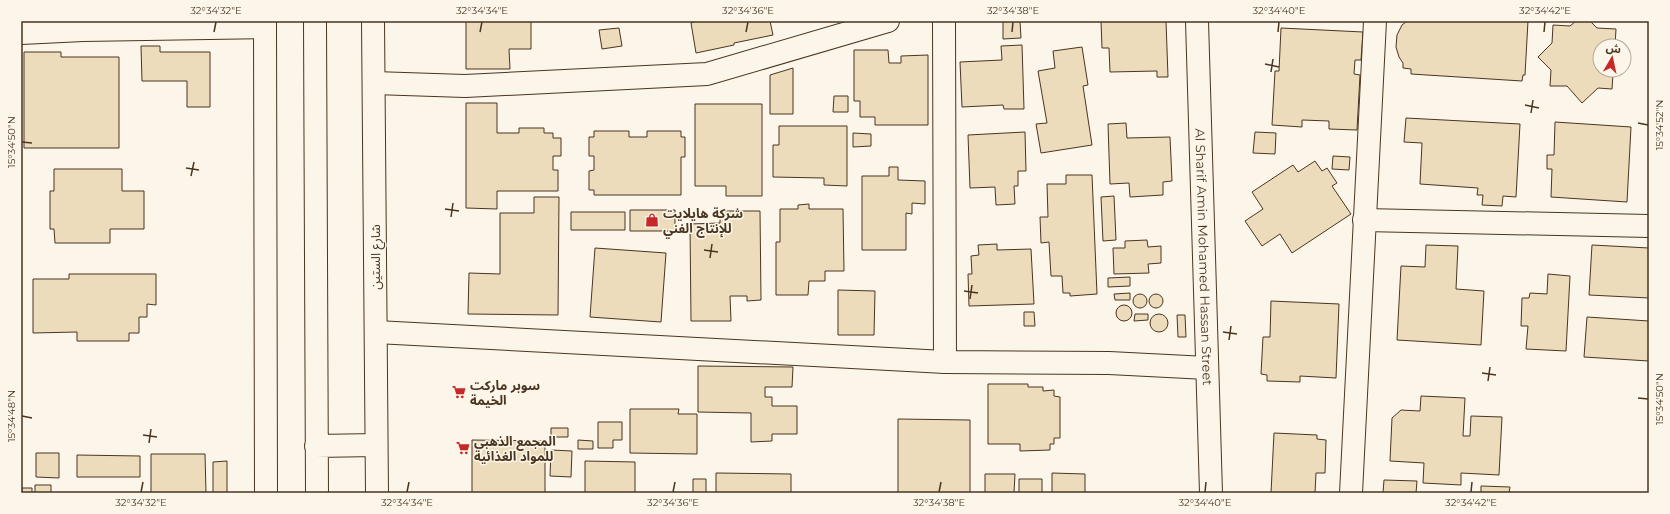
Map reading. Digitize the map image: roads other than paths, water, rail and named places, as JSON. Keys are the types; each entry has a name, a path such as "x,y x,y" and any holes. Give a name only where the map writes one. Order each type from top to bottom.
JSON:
{"street":[{"path":"315,21 317,493"},
{"name":"شارع الستين","path":"373,21 377,493"},
{"path":"374,83 465,86 707,74 888,21"},
{"path":"944,21 945,362"},
{"name":"Al Sharif Amin Mohamed Hassan Street","path":"1197,21 1211,493"},
{"path":"1351,493 1375,21"},
{"path":"21,33 265,24 266,493"},
{"path":"1364,220 1649,226"},
{"path":"376,332 945,362 1109,363 1207,368"},
{"path":"316,446 376,445"}],"place":[{"name":"شركة هايلايت للإنتاج الفني","path":"652,220"},
{"name":"سوبر ماركت الخيمة","path":"459,392"},
{"name":"المجمع الذهبي للمواد الغذائية","path":"463,448"}]}
